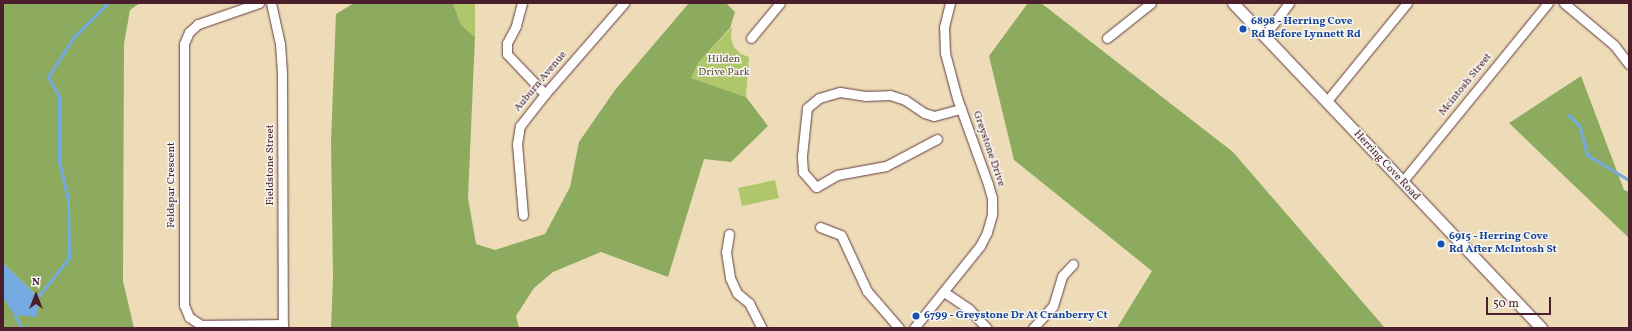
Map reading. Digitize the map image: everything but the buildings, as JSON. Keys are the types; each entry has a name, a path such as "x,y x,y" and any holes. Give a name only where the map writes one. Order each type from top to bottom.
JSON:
{"main road":[{"name":"Herring Cove Road","path":"1233,3 1265,35 1326,102 1541,328"}],"street":[{"name":"Feldspar Crescent","path":"258,3 198,24 189,32 184,44 184,305 189,317 201,325 283,326"},
{"name":"Fieldstone Street","path":"271,3 280,44 282,74 283,326"},
{"path":"522,3 516,26 507,43 507,54 545,94"},
{"name":"Auburn Avenue","path":"523,215 517,135 522,123 545,94 624,3"},
{"path":"751,38 780,3"},
{"name":"Greystone Drive","path":"914,328 980,246 987,232 992,214 992,198 988,184 961,109 944,48 944,27 950,3"},
{"path":"1107,38 1151,3"},
{"path":"1265,35 1289,3"},
{"path":"1326,102 1407,3"},
{"name":"Mcintosh Street","path":"1402,182 1548,3"},
{"path":"1564,3 1614,45 1629,64"},
{"path":"937,139 886,166 837,175 816,187 803,172 802,156 807,108 819,98 840,92 862,96 890,95 905,100 924,113 934,116 961,109"},
{"path":"820,227 841,235 867,291 899,328"},
{"path":"729,234 726,252 730,278 737,293 749,303 762,328"},
{"path":"1033,328 1053,306 1062,276 1074,264"},
{"path":"944,292 969,309 987,328"}],"green space":[{"path":"3,3 140,3 130,10 124,44 123,281 134,328 3,328 3,298 38,297 3,263"},
{"path":"354,3 453,3 461,25 475,37 468,198 476,244 495,250 545,234 570,187 579,142 615,90 689,3 726,3 735,12 730,28 699,62 691,78 746,97 768,126 731,162 704,159 668,277 601,252 553,272 534,288 516,316 519,328 331,328 333,277 331,141 336,14"},
{"path":"453,3 475,3 475,37 461,25"},
{"path":"1028,3 1041,3 1233,152 1385,328 1117,328 1152,271 1014,160 989,56"},
{"name":"Hilden Drive Park","path":"732,27 731,39 734,47 741,54 749,57 746,97 691,78 699,62"},
{"path":"1581,76 1624,190 1629,192 1629,238 1509,123"},
{"path":"775,180 779,198 742,206 738,188"}],"water":[{"path":"3,263 38,297 37,317 15,315 3,298"}],"waterway":[{"path":"38,297 69,258 68,200 59,162 59,97 48,77 74,37 108,3"},
{"path":"1569,115 1580,126 1588,155 1629,180"},
{"path":"15,315 22,328"}],"place":[{"name":"6898 - Herring Cove Rd Before Lynnett Rd","path":"1243,29"},
{"name":"6915 - Herring Cove Rd After McIntosh St","path":"1441,244"},
{"name":"6799 - Greystone Dr At Cranberry Ct","path":"916,316"}]}
